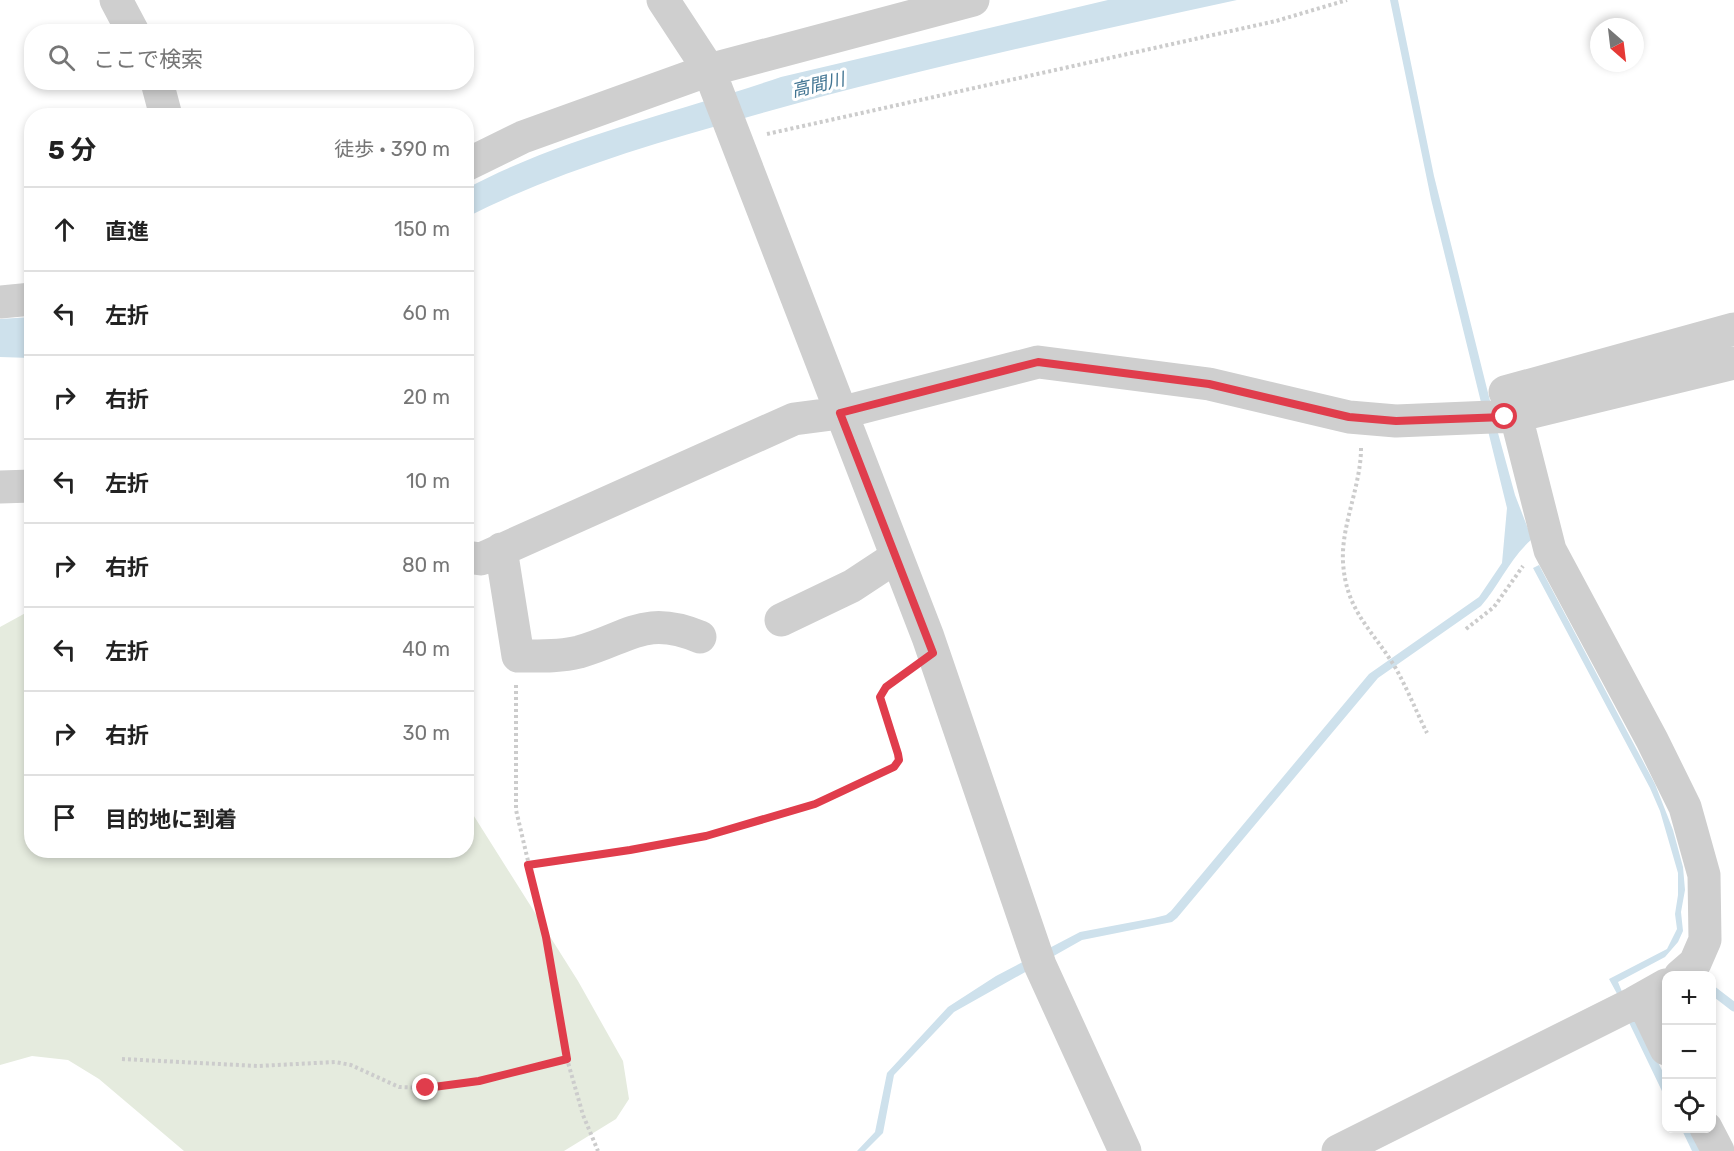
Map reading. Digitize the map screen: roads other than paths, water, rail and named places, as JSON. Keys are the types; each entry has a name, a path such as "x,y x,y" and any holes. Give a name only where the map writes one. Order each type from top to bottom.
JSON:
{"street":[{"path":"116,0 129,24"},
{"path":"663,0 709,70 933,653 1038,958 1125,1151"},
{"path":"474,161 523,136 709,70 973,0"},
{"path":"160,90 164,108"},
{"path":"0,302 24,300"},
{"path":"1685,971 1695,963 1705,940 1704,875 1685,807 1652,740 1550,550 1501,417 1505,392 1734,329"},
{"path":"474,558 481,559 794,419 840,413 1038,362 1209,384 1357,418 1396,421 1501,417 1734,363"},
{"path":"0,488 24,486"},
{"path":"501,549 518,656 553,656 577,652 621,635 656,626 680,629 700,637"},
{"path":"781,620 852,586 896,557"},
{"path":"1338,1151 1641,999 1662,1041"},
{"path":"1709,1133 1718,1151"}],"water":[{"name":"高間川","path":"1108,0 1237,0 930,69 748,117 605,160 535,186 474,214 474,185 505,170 622,126 781,77"},
{"path":"1390,0 1398,0 1434,176 1498,433 1515,495 1532,539 1517,554 1481,606 1378,678 1177,918 1172,922 1082,940 954,1012 894,1075 883,1133 865,1151 857,1151 875,1132 887,1073 948,1007 996,976 1080,932 1154,918 1171,911 1369,674 1479,597 1502,563 1507,508 1431,199"},
{"path":"24,317 24,358 0,357 0,319"},
{"path":"1539,565 1655,784 1673,830 1683,867 1685,890 1681,912 1683,931 1678,942 1665,957 1618,982 1630,1011 1628,1014 1609,979 1667,949 1677,929 1675,914 1678,873 1660,811 1650,788 1533,568"}],"waterway":[{"path":"1716,993 1734,1007"},
{"path":"1628,1010 1662,1081"},
{"path":"1688,1133 1697,1151"}]}
